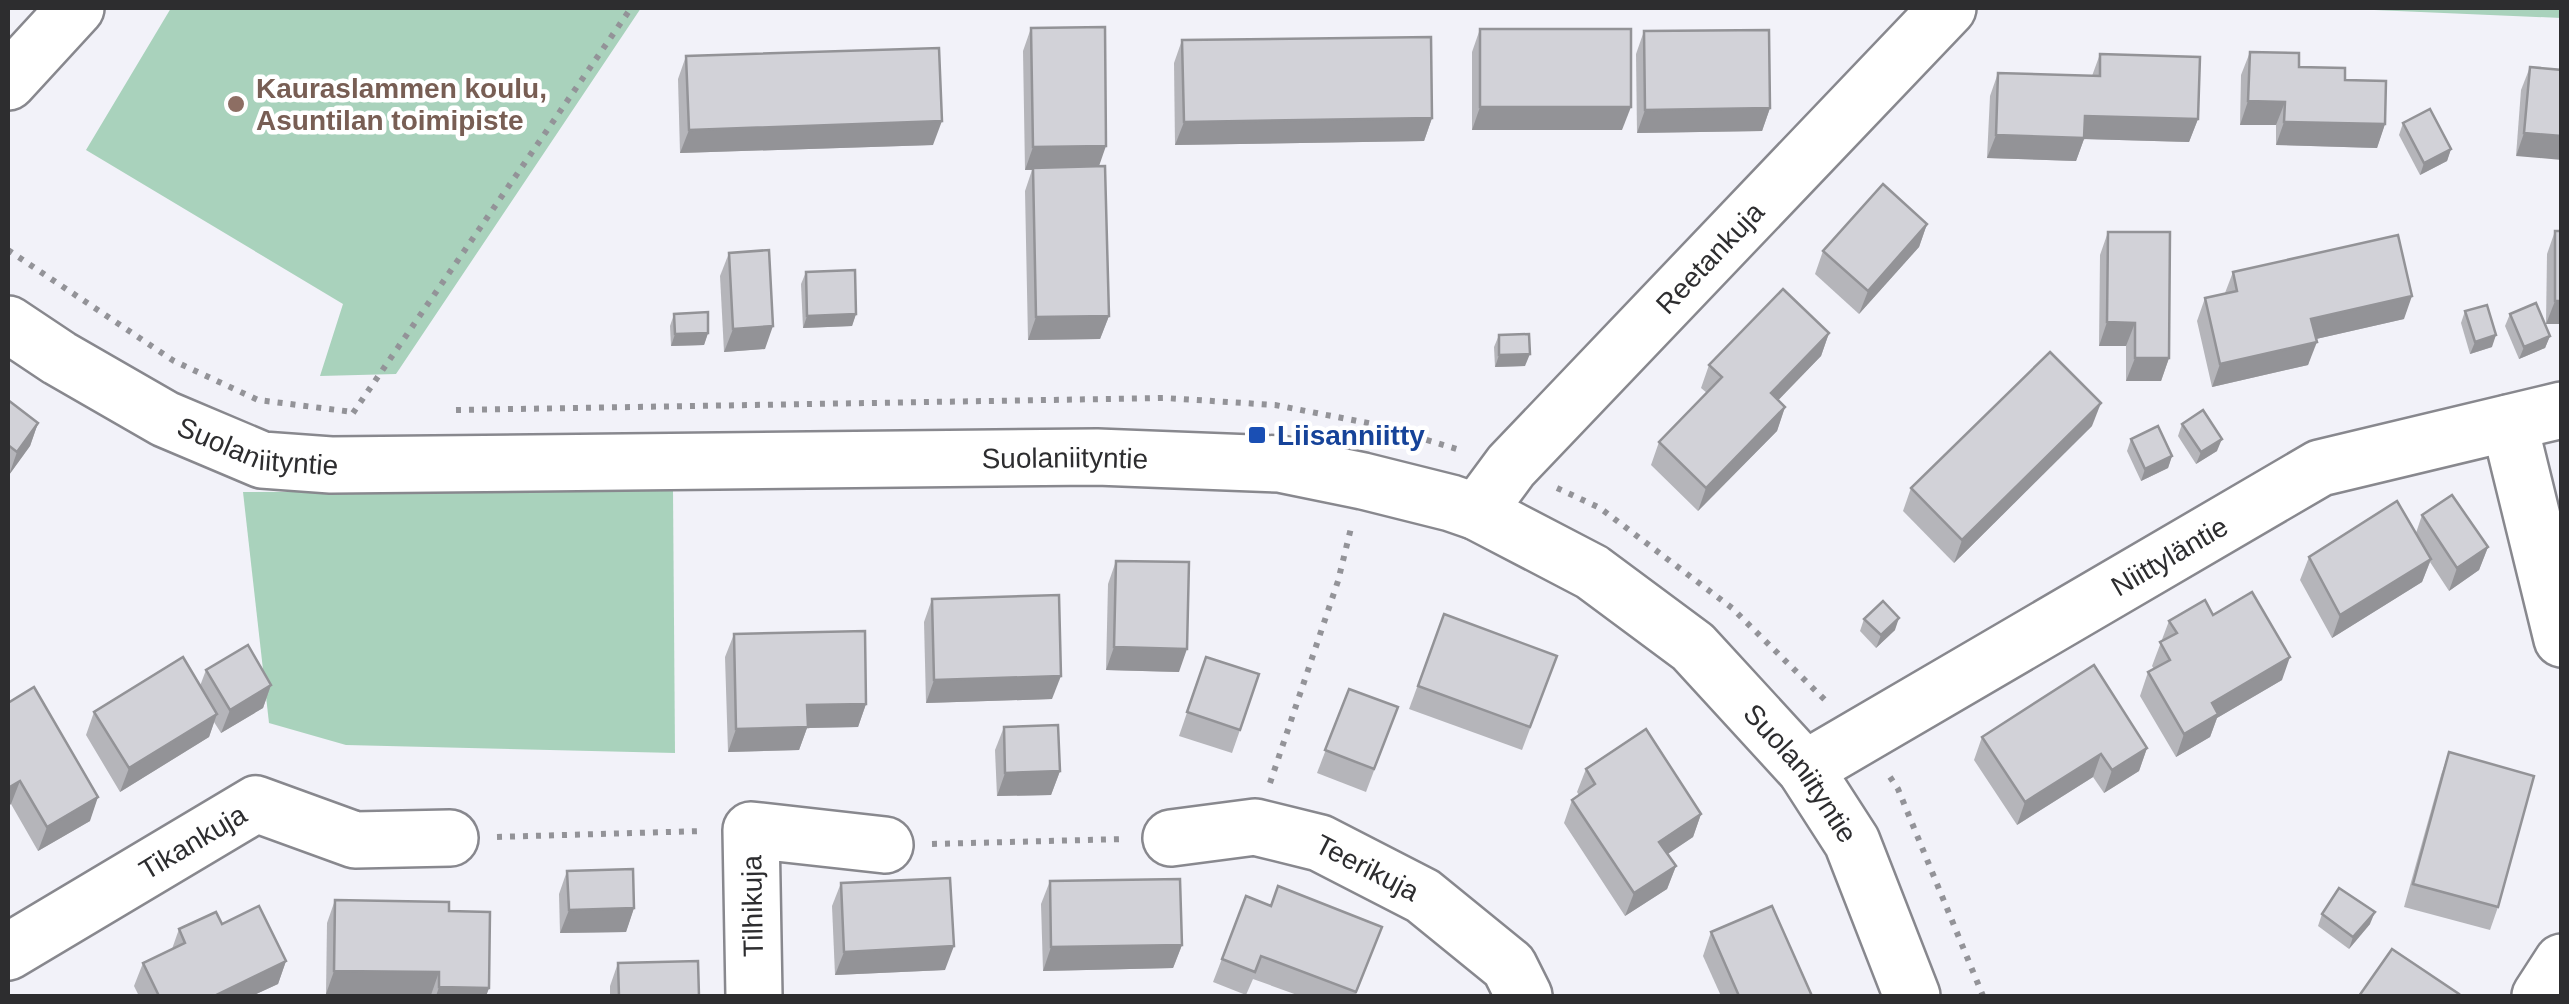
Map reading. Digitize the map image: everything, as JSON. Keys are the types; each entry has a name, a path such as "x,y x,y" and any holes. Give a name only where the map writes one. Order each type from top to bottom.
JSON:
{"street":[{"path":"8,82 76,8"},
{"name":"Reetankuja","path":"1477,512 1511,466 1948,8"},
{"name":"Suolaniityntie","path":"8,324 166,419 262,460 331,465 1097,457 1280,464 1452,503 1592,572 1694,646 1805,769 1852,842 1912,996"},
{"name":"Niittyläntie","path":"1805,769 2320,468 2562,410"},
{"path":"2508,424 2562,639"},
{"name":"Tikankuja","path":"8,952 256,804 355,840 450,838"},
{"name":"Teerikuja","path":"1171,838 1255,827 1320,843 1423,896 1510,966 1524,996"},
{"name":"Tilhikuja","path":"754,996 750,830 885,846"},
{"path":"2540,996 2562,962"}],"path":[{"path":"331,465 353,412 631,8"},
{"path":"1255,827 1338,581 1373,424"},
{"path":"450,838 750,830"},
{"path":"885,846 1171,838"}],"green space":[{"name":"Kauraslammen koulu, Asuntilan toimipiste","path":"171,8 641,8 396,374 320,376 343,304 86,150"},
{"path":"2328,8 2561,8 2562,18 2561,18"},
{"path":"673,490 675,753 346,745 269,723 243,492"}],"building":[{"path":"1105,27 1106,146 1033,147 1031,28"},
{"path":"1480,29 1631,29 1631,107 1480,107"},
{"path":"1769,30 1770,108 1645,110 1644,31"},
{"path":"1431,37 1432,118 1184,122 1182,40"},
{"path":"939,48 942,121 689,130 686,56"},
{"path":"2250,52 2299,53 2299,67 2345,68 2345,80 2386,81 2385,124 2284,122 2285,102 2248,101"},
{"path":"2100,54 2200,57 2198,119 2085,116 2084,138 1996,135 1998,73 2100,76"},
{"path":"2530,67 2562,70 2562,136 2524,133"},
{"path":"2430,109 2451,149 2424,163 2403,123"},
{"path":"1105,166 1109,316 1036,317 1033,168"},
{"path":"1883,184 1927,224 1868,291 1823,251"},
{"path":"2555,231 2562,231 2562,301 2555,301"},
{"path":"2108,232 2170,232 2169,358 2135,358 2135,323 2107,322"},
{"path":"2398,235 2412,296 2311,319 2317,342 2220,364 2205,298 2237,291 2233,272"},
{"path":"769,250 773,326 733,329 729,253"},
{"path":"855,270 856,314 807,316 806,272"},
{"path":"1783,289 1829,333 1771,393 1785,407 1706,488 1659,442 1722,377 1709,365"},
{"path":"2536,303 2550,336 2524,347 2510,314"},
{"path":"2487,305 2496,335 2475,342 2465,311"},
{"path":"708,312 708,333 675,334 674,314"},
{"path":"1529,334 1530,354 1499,355 1499,335"},
{"path":"2050,352 2101,403 1962,540 1911,488"},
{"path":"8,400 38,423 17,452 8,445"},
{"path":"2203,410 2222,439 2201,452 2182,424"},
{"path":"2158,426 2172,456 2145,469 2131,439"},
{"path":"2452,495 2488,547 2457,568 2422,515"},
{"path":"2397,501 2431,559 2340,615 2309,557"},
{"path":"1116,561 1189,562 1187,649 1114,647"},
{"path":"2252,592 2290,657 2212,703 2218,714 2184,734 2148,672 2170,660 2160,642 2177,633 2169,621 2205,600 2213,615"},
{"path":"1059,595 1061,676 934,680 932,599"},
{"path":"1883,601 1899,618 1881,635 1864,619"},
{"path":"1444,614 1557,656 1530,727 1418,686"},
{"path":"865,631 866,704 807,705 808,727 736,729 734,634"},
{"path":"248,645 271,685 230,710 206,670"},
{"path":"183,657 217,714 129,768 94,712"},
{"path":"1206,657 1259,674 1240,730 1187,712"},
{"path":"2094,665 2147,748 2112,770 2101,754 2025,802 1982,737"},
{"path":"34,687 98,797 47,827 20,781 8,788 8,703"},
{"path":"1349,689 1398,707 1374,769 1325,750"},
{"path":"1058,725 1060,771 1005,773 1004,727"},
{"path":"1646,729 1701,814 1659,842 1676,866 1634,893 1572,800 1595,784 1586,769"},
{"path":"2449,752 2534,776 2498,907 2413,884"},
{"path":"633,869 634,908 569,910 567,871"},
{"path":"950,878 954,946 844,952 841,883"},
{"path":"1180,879 1182,945 1051,947 1050,881"},
{"path":"1278,886 1382,927 1356,992 1261,956 1255,972 1222,959 1246,896 1271,906"},
{"path":"2339,888 2375,912 2353,937 2322,914"},
{"path":"335,900 449,902 449,911 490,912 489,988 439,987 439,972 334,971"},
{"path":"259,906 286,961 214,996 159,996 143,963 185,943 179,929 216,912 222,924"},
{"path":"1772,906 1812,996 1739,996 1711,932"},
{"path":"2392,949 2459,994 2458,996 2359,996"},
{"path":"698,961 699,996 619,996 618,963"}],"place":[{"name":"Kauraslammen koulu, Asuntilan toimipiste","path":"236,104"},
{"name":"Liisanniitty","path":"1257,435"}]}
